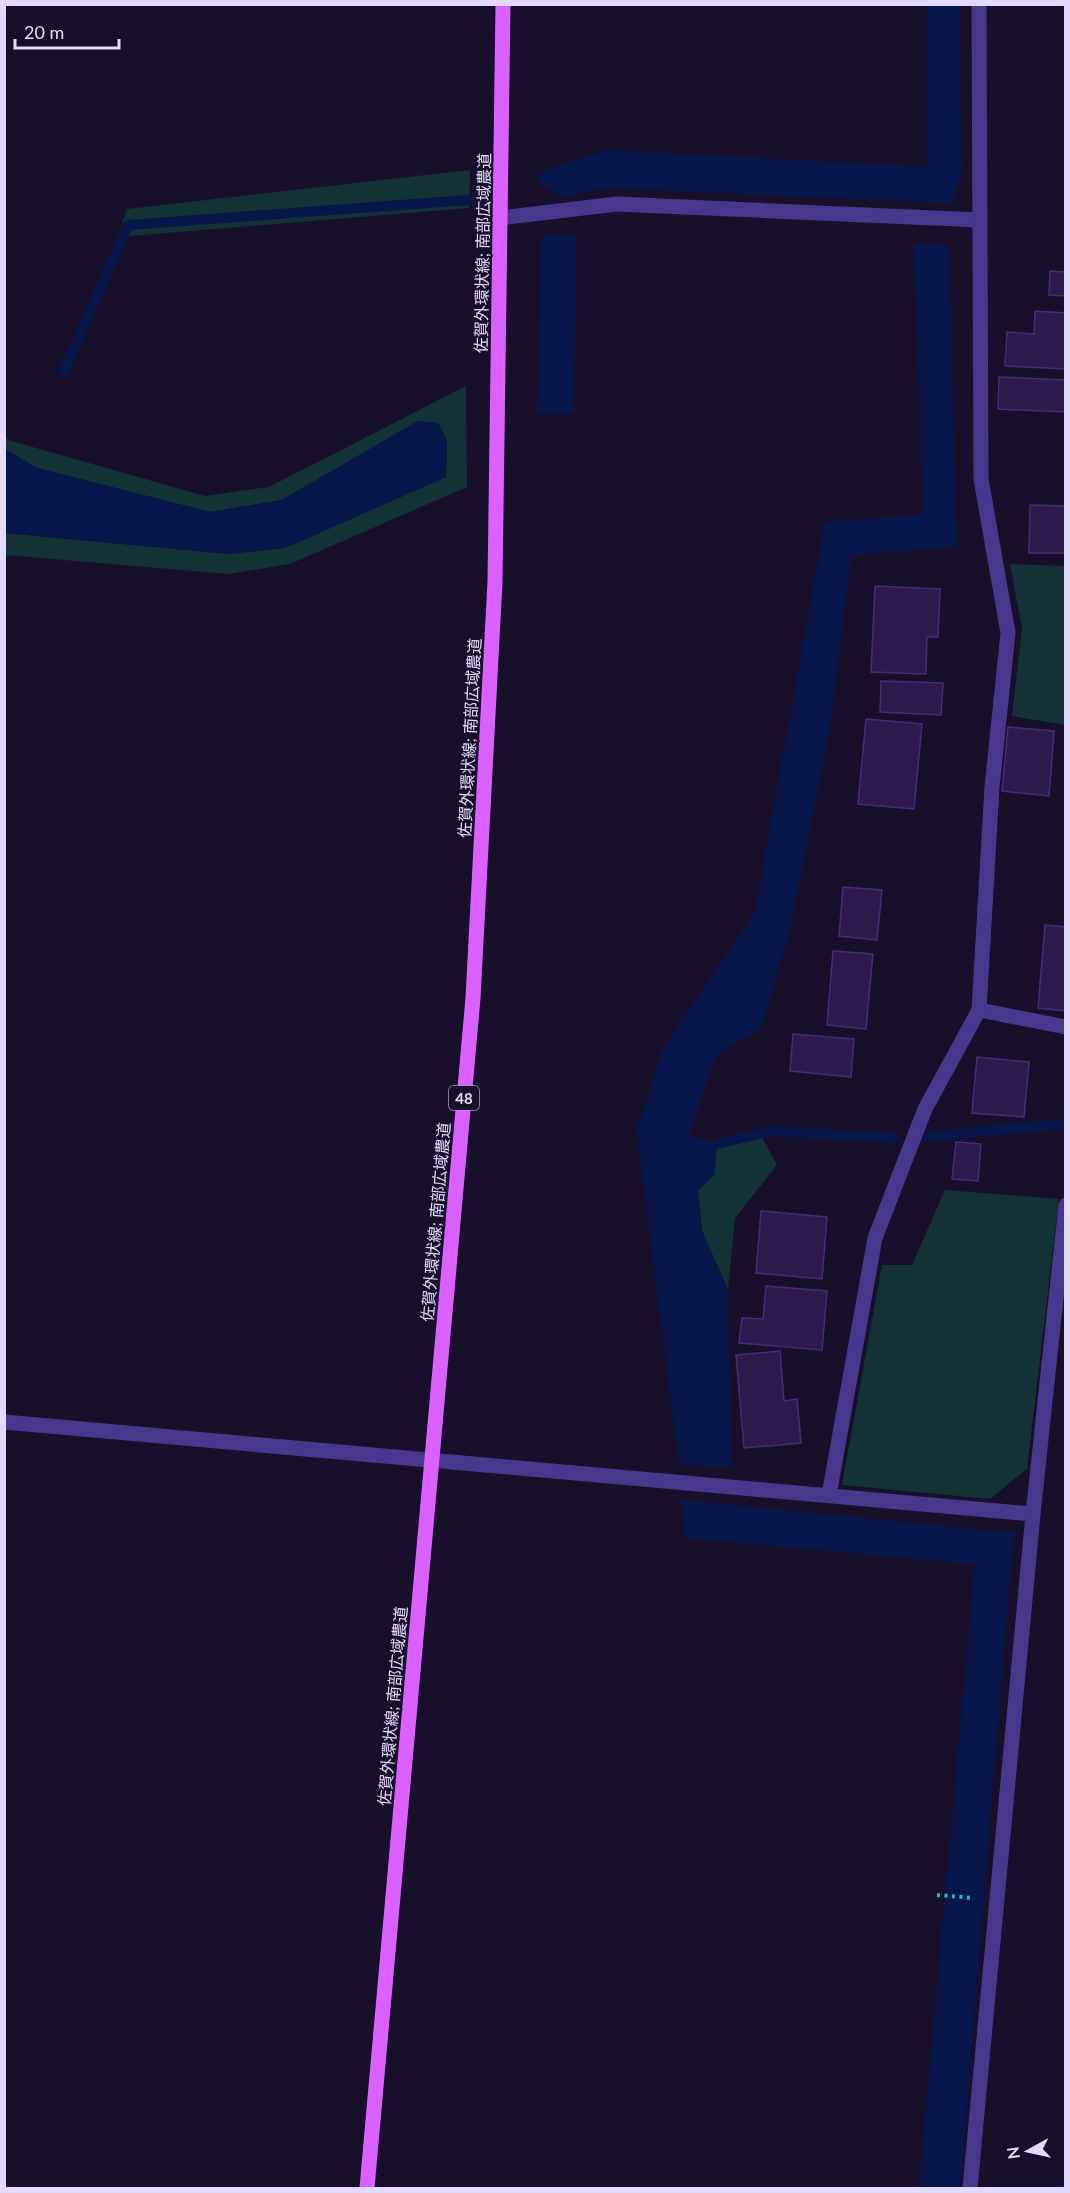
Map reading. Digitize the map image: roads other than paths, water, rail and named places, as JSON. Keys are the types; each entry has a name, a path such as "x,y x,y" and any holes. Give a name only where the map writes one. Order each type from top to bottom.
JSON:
{"main road":[{"name":"佐賀外環状線; 南部広域農道","path":"367,2188 473,998 495,582 503,4"}],"street":[{"path":"829,1495 875,1238 925,1109 979,1010 992,787 1008,633 981,479 979,4"},
{"path":"500,218 617,204 980,220"},
{"path":"979,1010 1065,1027"},
{"path":"970,2188 1033,1514 1065,1205"},
{"path":"4,1422 1033,1514"}],"waterway":[{"path":"64,371 128,225 469,200"},
{"path":"927,1137 1059,1124"},
{"path":"717,1144 772,1131 895,1138"}]}
